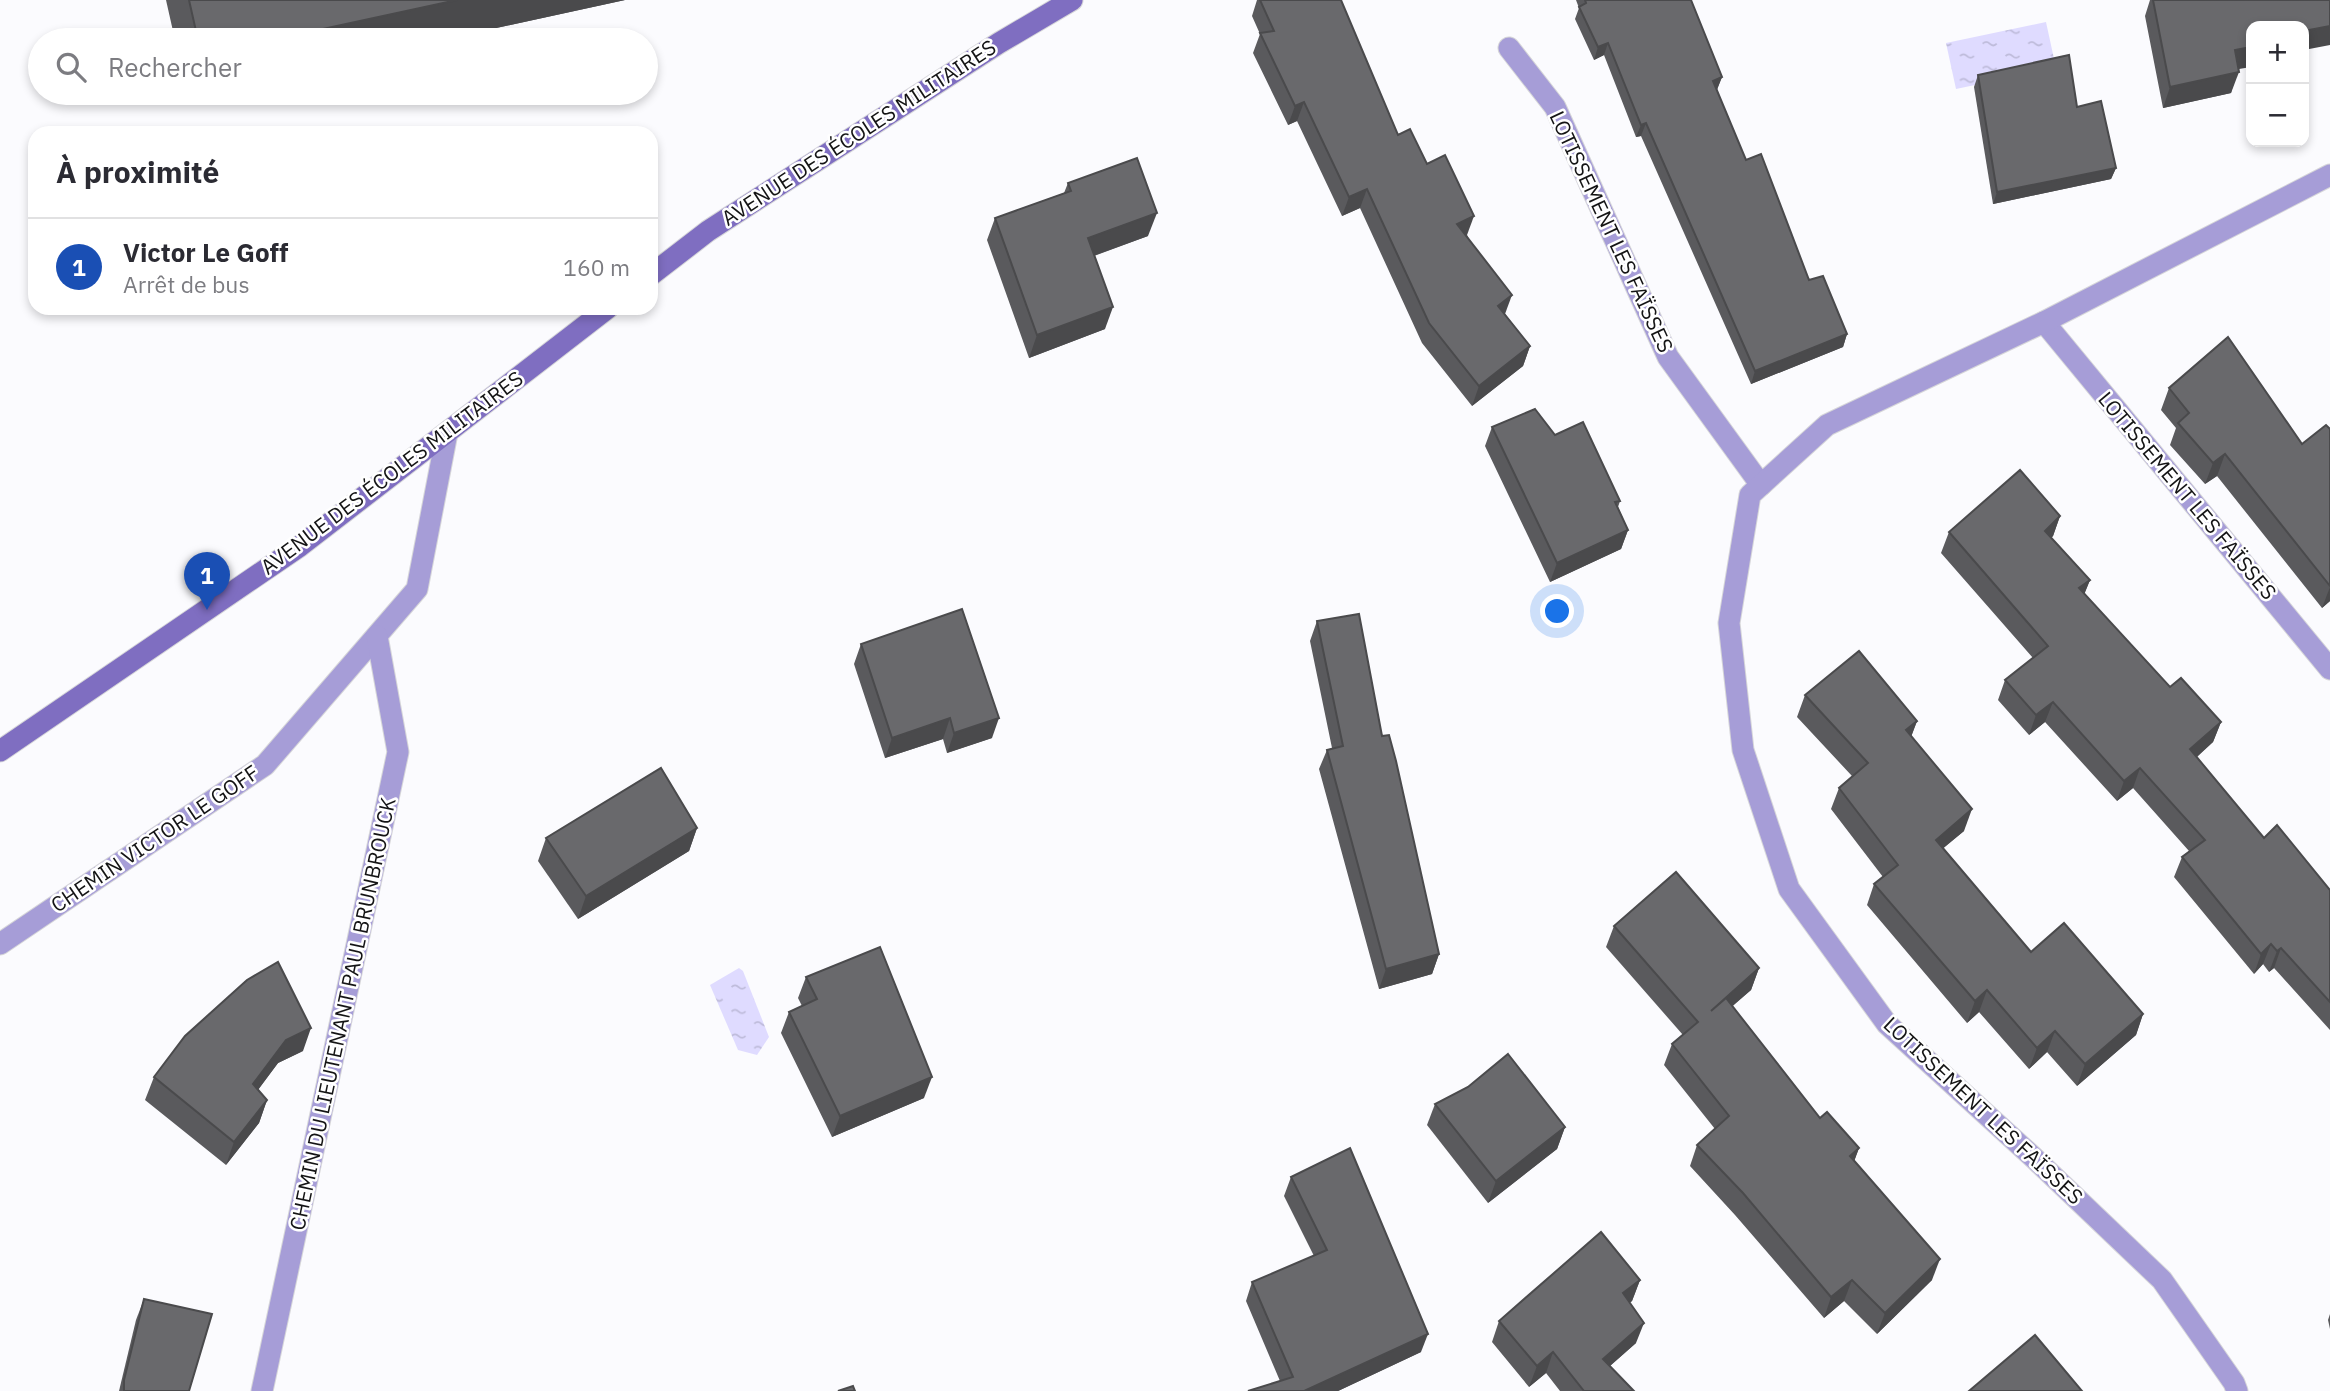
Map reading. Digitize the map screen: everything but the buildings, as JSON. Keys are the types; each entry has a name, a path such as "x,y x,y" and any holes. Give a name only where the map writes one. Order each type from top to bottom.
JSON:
{"street":[{"name":"AVENUE DES ÉCOLES MILITAIRES","path":"658,270 708,231 999,43 1072,0"},
{"name":"LOTISSEMENT LES FAÏSSES","path":"1508,48 1555,107 1668,357 1761,485"},
{"name":"LOTISSEMENT LES FAÏSSES","path":"2236,1391 2234,1383 2162,1280 2034,1158 1886,1024 1789,889 1743,750 1729,623 1750,495 1827,425 2044,322 2330,175"},
{"name":"AVENUE DES ÉCOLES MILITAIRES","path":"0,751 300,546 599,315"},
{"name":"LOTISSEMENT LES FAÏSSES","path":"2044,322 2330,669"},
{"name":"CHEMIN VICTOR LE GOFF","path":"0,944 265,765 417,589 447,433"},
{"name":"CHEMIN DU LIEUTENANT PAUL BRUNBROUCK","path":"262,1391 398,752 377,636"}],"water":[{"path":"2046,22 2056,68 1956,89 1946,43"},
{"path":"739,968 743,971 769,1037 757,1055 738,1050 710,985"}],"place":[{"name":"Victor Le Goff","path":"207,610"}]}
